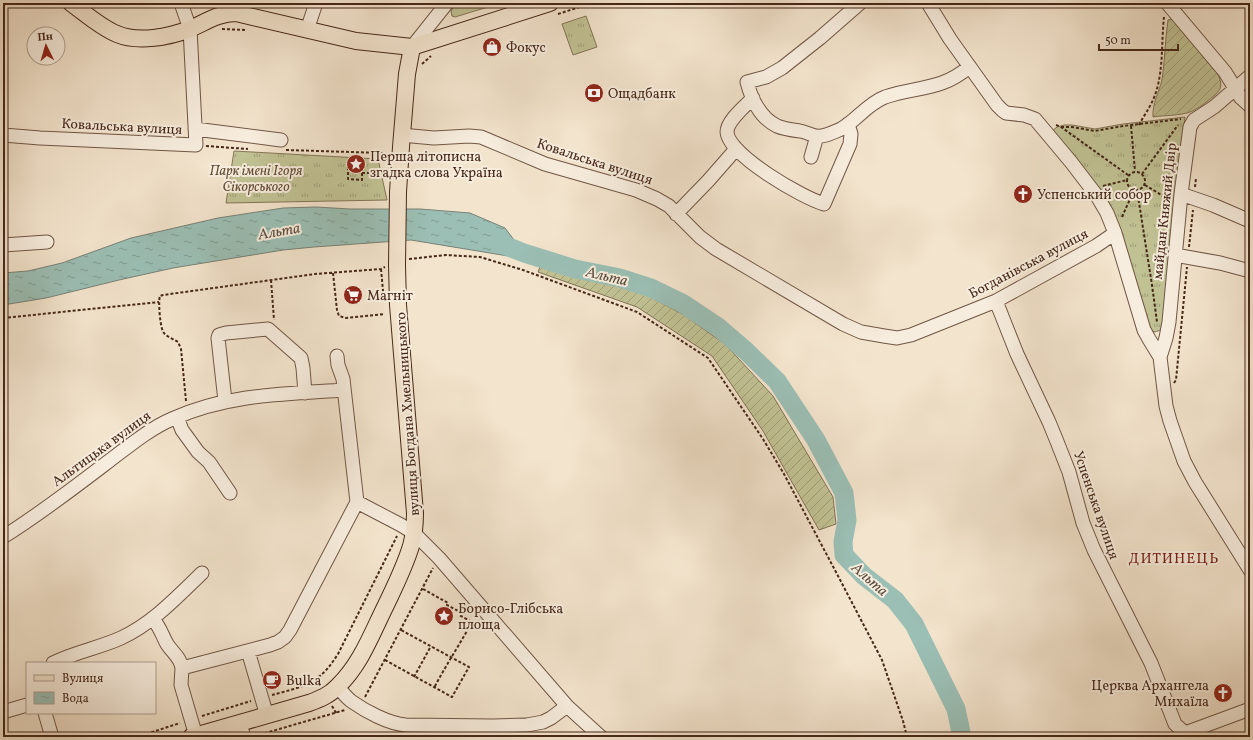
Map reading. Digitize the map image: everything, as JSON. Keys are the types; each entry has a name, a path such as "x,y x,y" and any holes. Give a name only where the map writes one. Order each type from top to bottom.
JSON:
{"main road":[{"path":"71,3 109,30 123,36 151,38 173,34 190,29 237,8 308,30 356,41 412,47 552,9"},
{"name":"вулиця Богдана Хмельницького","path":"200,736 242,730 267,716 321,698 338,687 355,665 363,651 399,576 411,547 415,523 398,305 401,256 398,192 407,74 412,47"}],"street":[{"name":"Ковальська вулиця","path":"3,135 196,145 190,29 181,3"},
{"path":"308,30 316,3"},
{"name":"вулиця Богдана Хмельницького","path":"412,47 447,3"},
{"path":"860,3 782,68 766,77 747,82 753,98 762,114 774,125 820,136 838,130 848,124 876,101 892,95 943,84 958,76 969,67"},
{"path":"928,3 969,67 1002,110 1006,113 1032,117 1092,188 1107,213 1115,233 1142,324 1148,339 1160,357 1166,406 1184,461 1190,474 1250,570"},
{"path":"1167,3 1193,36 1218,64 1241,98 1250,106"},
{"name":"майдан Княжий Двір","path":"1160,357 1169,322 1188,131 1191,123 1214,107 1250,76"},
{"path":"753,98 732,121 728,130 729,140 736,149 755,165 783,184 810,200 824,204 850,144 852,134 848,124"},
{"path":"195,129 282,145"},
{"name":"Ковальська вулиця","path":"402,135 434,138 469,136 481,137 545,164 647,195 664,203 700,237 716,249 843,324 861,332"},
{"path":"811,157 817,136"},
{"path":"676,214 736,149"},
{"path":"1180,200 1213,205 1250,221"},
{"name":"Богданівська вулиця","path":"861,332 892,338 902,337 919,332 996,302 1096,246 1115,233"},
{"path":"3,244 47,242"},
{"path":"1175,255 1220,263 1250,271"},
{"name":"Успенська вулиця","path":"996,302 1017,354 1056,439 1068,472 1083,523 1094,550 1153,669 1175,724 1184,735"},
{"path":"225,401 218,342 219,336 226,333 268,329 301,358 305,393"},
{"path":"182,668 248,652 278,642 285,637 357,502 343,379 338,365 337,356"},
{"name":"Альтицька вулиця","path":"3,537 44,510 141,437 182,414 225,401 250,397 344,390"},
{"path":"182,414 182,430 198,452 209,462 230,493"},
{"path":"357,502 414,533 439,558 567,706 601,737"},
{"path":"55,662 112,642 134,631 153,619 202,573"},
{"path":"153,619 161,630 167,644 180,661 182,668 181,685 192,720 200,736"},
{"path":"248,652 267,716"},
{"path":"338,687 351,701 376,716 395,724 406,726 493,726 527,724 543,722 567,706"},
{"path":"3,712 26,705"},
{"path":"1184,735 1250,709"},
{"path":"45,714 52,737"}],"path":[{"path":"552,9 592,3"},
{"path":"1138,125 1153,100 1159,82 1164,18 1167,3"},
{"path":"219,30 249,30"},
{"path":"420,68 425,60 435,54"},
{"path":"1142,174 1182,119"},
{"path":"1042,127 1049,124 1058,126 1128,175"},
{"path":"1131,126 1135,172"},
{"path":"196,145 248,149"},
{"path":"282,145 383,153"},
{"path":"348,166 362,166 362,173 362,180 348,179 348,166"},
{"path":"1135,172 1142,174 1145,180 1144,185 1140,189 1134,190 1128,185 1128,175 1135,172"},
{"path":"362,173 385,174"},
{"path":"1092,188 1127,180"},
{"path":"1144,185 1180,200"},
{"path":"1115,233 1134,190"},
{"path":"1137,190 1157,322"},
{"path":"401,256 446,255 480,257 523,270 637,312 708,358 767,445 837,574 882,660 907,737"},
{"path":"182,414 181,349 178,342 167,336 162,330 159,298 163,295 271,280 381,269"},
{"path":"333,273 339,316 344,318 385,314"},
{"path":"268,329 274,320 271,280"},
{"path":"3,318 159,302"},
{"path":"423,589 448,603 447,605 460,612 459,615 472,622 434,688"},
{"path":"384,660 452,698 468,667 401,630"},
{"path":"414,677 431,646"},
{"path":"331,705 336,713"},
{"path":"137,737 192,720"}],"green space":[{"path":"456,3 501,3 455,17 452,16 451,11"},
{"path":"586,16 597,47 573,55 562,24"},
{"path":"1172,19 1217,73 1221,87 1211,98 1193,111 1153,117 1155,103 1162,80 1168,20"},
{"path":"1185,117 1163,329 1155,332 1150,330 1121,234 1052,131 1057,127 1064,125 1095,129 1123,124"},
{"name":"Парк імені Ігоря Сікорського","path":"234,151 378,159 387,200 226,203"},
{"path":"541,264 576,275 639,291 684,315 726,345 773,396 833,497 836,524 819,530 763,431 712,356 637,307 538,272"}],"water":[{"path":"316,207 350,209 420,209 470,213 505,228 524,253 508,256 411,240 283,250 173,268 46,298 3,305 3,273 28,271 62,263 131,238 218,218 283,208"}],"waterway":[{"name":"Альта","path":"501,244 575,269 620,278 651,288 682,303 718,327 746,351 777,381 816,440 844,493 847,520 843,542 844,555 864,576 895,600 914,624 956,709 962,737"}],"place":[{"name":"Фокус","path":"492,47"},
{"name":"Ощадбанк","path":"594,93"},
{"name":"Перша літописна згадка слова Україна","path":"356,164"},
{"name":"Успенський собор","path":"1023,194"},
{"name":"Магніт","path":"353,295"},
{"name":"Борисо-Глібська площа","path":"444,616"},
{"name":"Bulka","path":"272,680"},
{"name":"Церква Архангела Михаїла","path":"1223,693"}],"district":[{"name":"ДИТИНЕЦЬ","path":"1174,558"}]}
